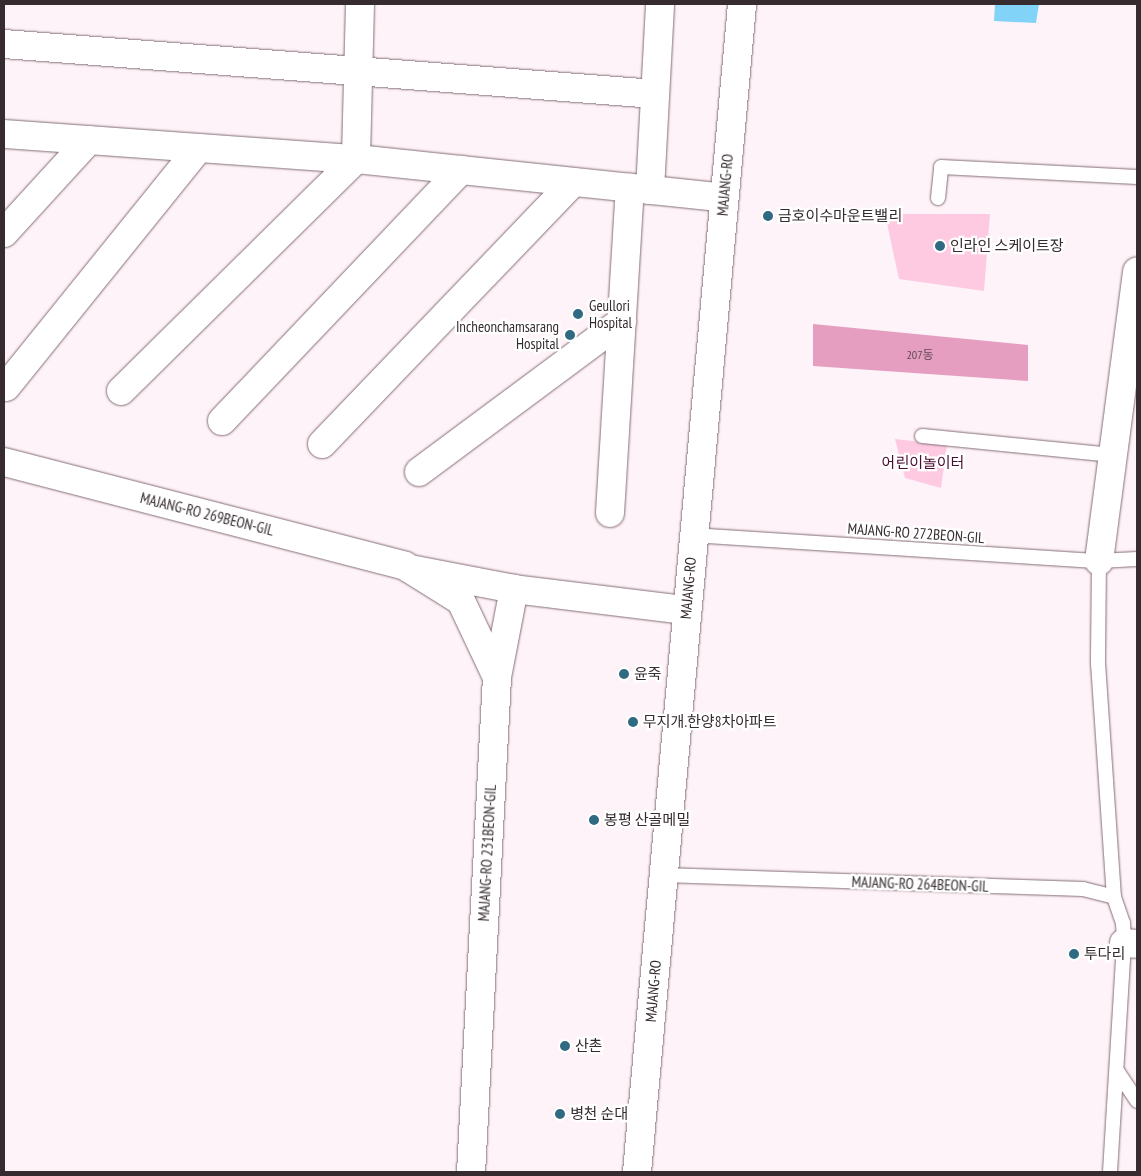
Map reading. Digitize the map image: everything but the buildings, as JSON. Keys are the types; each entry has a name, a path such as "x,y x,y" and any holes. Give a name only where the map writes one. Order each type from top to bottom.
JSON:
{"street":[{"path":"121,391 356,159 360,4"},
{"path":"610,514 622,321 655,94 660,4"},
{"name":"MAJANG-RO","path":"637,1172 692,534 742,4"},
{"path":"4,44 655,94"},
{"path":"4,134 356,159 724,198"},
{"path":"4,233 89,140"},
{"path":"6,387 198,148"},
{"path":"222,421 461,170"},
{"path":"322,444 573,182"},
{"path":"1099,561 1137,271"},
{"path":"419,472 622,321"},
{"name":"MAJANG-RO 269BEON-GIL","path":"4,462 410,569"},
{"path":"410,569 514,589 686,610"},
{"name":"MAJANG-RO 231BEON-GIL","path":"410,569 461,601 496,677 471,1172"},
{"path":"496,677 514,589"}],"lane":[{"path":"938,198 941,167 1137,177"},
{"path":"922,436 1112,455"},
{"name":"MAJANG-RO 272BEON-GIL","path":"692,534 1099,561 1137,559"},
{"path":"1099,561 1098,663 1114,897 1130,944 1117,1072 1110,1172"},
{"name":"MAJANG-RO 264BEON-GIL","path":"663,875 1083,889 1114,897"},
{"path":"1117,1072 1137,1101"}],"green space":[{"name":"인라인 스케이트장","path":"885,214 990,214 984,291 899,279"},
{"name":"어린이놀이터","path":"895,439 947,445 941,488 905,478"}],"water":[{"path":"995,4 1039,4 1036,23 994,21"}],"place":[{"name":"금호이수마운트밸리","path":"768,216"},
{"name":"인라인 스케이트장","path":"940,246"},
{"name":"Geullori Hospital","path":"578,314"},
{"name":"Incheonchamsarang Hospital","path":"570,335"},
{"name":"윤죽","path":"624,674"},
{"name":"무지개.한양8차아파트","path":"633,722"},
{"name":"봉평 산골메밀","path":"594,820"},
{"name":"투다리","path":"1074,954"},
{"name":"산촌","path":"565,1046"},
{"name":"병천 순대","path":"560,1114"}]}
